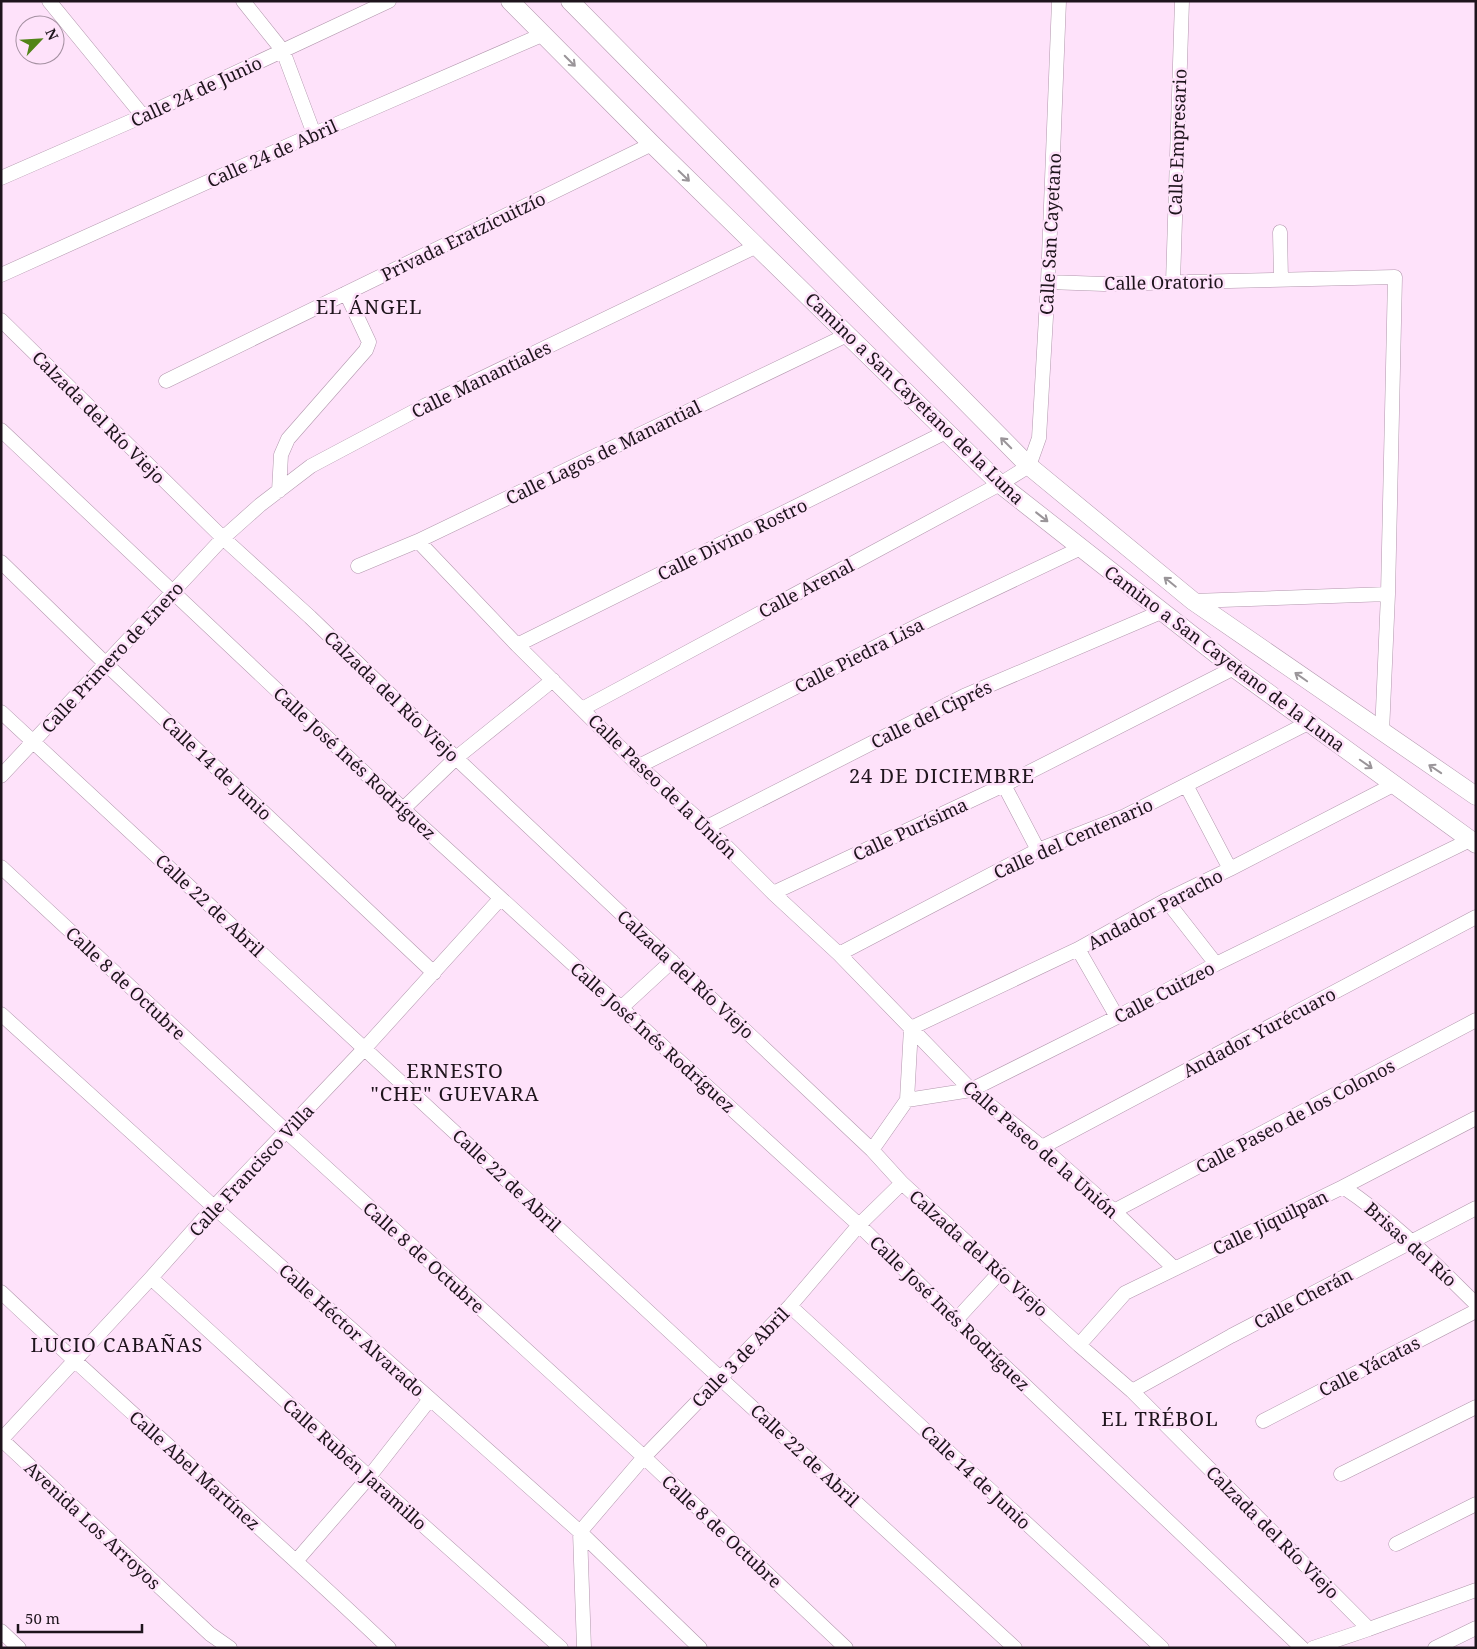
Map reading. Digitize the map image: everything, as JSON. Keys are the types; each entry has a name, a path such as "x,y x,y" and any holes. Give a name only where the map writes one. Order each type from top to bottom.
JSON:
{"street":[{"path":"50,1 142,116"},
{"path":"243,1 284,52 314,134"},
{"name":"Calle 24 de Junio","path":"1,178 284,52 389,1"},
{"name":"Camino a San Cayetano de la Luna","path":"510,1 652,144 1000,484 1234,668 1308,724 1395,784 1473,842"},
{"name":"Camino a San Cayetano de la Luna","path":"570,1 1029,466 1193,601 1476,796"},
{"name":"Calle San Cayetano","path":"1029,466 1038,438 1048,282 1059,1"},
{"name":"Calle Empresario","path":"1172,282 1182,1"},
{"name":"Calle 24 de Abril","path":"1,274 314,134 544,34"},
{"name":"Privada Eratzicuitzío","path":"166,381 652,144"},
{"path":"1280,232 1281,280"},
{"name":"Calle Manantiales","path":"223,538 312,466 424,406 757,246"},
{"name":"Calle Oratorio","path":"1048,282 1104,284 1395,277 1388,594"},
{"path":"279,491 281,455 288,439 366,350 369,342 346,293"},
{"name":"Calzada del Río Viejo","path":"1,320 223,538 310,617 456,758 872,1150 902,1183 1132,1391 1370,1629"},
{"name":"Calle Lagos de Manantial","path":"358,566 418,541 847,335"},
{"name":"Calle José Inés Rodríguez","path":"1,430 500,899 859,1225 956,1320 1302,1648"},
{"name":"Calle Divino Rostro","path":"517,645 946,432"},
{"name":"Calle Arenal","path":"582,709 1000,484 1029,466"},
{"name":"Calle Primero de Enero","path":"1,776 223,538"},
{"name":"Calle Paseo de la Unión","path":"418,541 517,645 639,766 839,954 971,1090 1042,1147 1174,1268"},
{"name":"Calle Piedra Lisa","path":"639,766 927,621 1081,548"},
{"name":"Calle 14 de Junio","path":"1,562 106,664 434,972"},
{"path":"1193,601 1388,594 1382,733"},
{"name":"Calle del Ciprés","path":"707,828 964,696 1161,612"},
{"name":"Calle Purísima","path":"773,893 1004,785 1234,668"},
{"path":"403,809 456,758 553,680"},
{"name":"Calle 22 de Abril","path":"1,712 720,1378 1015,1648"},
{"name":"Calle del Centenario","path":"839,954 1038,850 1125,816 1308,724"},
{"name":"Andador Paracho","path":"911,1028 1078,949 1166,900 1395,784"},
{"path":"1004,785 1038,850"},
{"path":"1186,785 1230,869"},
{"name":"Calle Cuitzeo","path":"907,1100 971,1090 1117,1017 1216,964 1473,842"},
{"name":"Calle 8 de Octubre","path":"1,867 287,1132 644,1456 846,1648"},
{"name":"Calle Francisco Villa","path":"1,1440 152,1278 214,1207 365,1048 500,899"},
{"path":"1166,900 1216,964"},
{"name":"Andador Yurécuaro","path":"1042,1147 1476,917"},
{"path":"1078,949 1117,1017"},
{"path":"621,1008 672,961"},
{"name":"Calle Héctor Alvarado","path":"1,1014 214,1207 580,1532 700,1648"},
{"name":"Calle Paseo de los Colonos","path":"1114,1211 1476,1020"},
{"path":"872,1150 907,1100 911,1028"},
{"name":"Calle Jiquilpan","path":"1079,1345 1125,1293 1343,1187 1476,1118"},
{"name":"Calle 3 de Abril","path":"580,1532 644,1456 790,1306 859,1225 902,1183"},
{"name":"Brisas del Río","path":"1343,1187 1412,1241 1476,1304"},
{"name":"Calle Cherán","path":"1132,1391 1231,1336 1476,1208"},
{"path":"956,1320 1000,1272"},
{"name":"Calle Rubén Jaramillo","path":"152,1278 369,1477 561,1648"},
{"name":"Calle Abel Martínez","path":"1,1292 74,1361 296,1560 389,1648"},
{"name":"Calle 14 de Junio","path":"790,1306 1162,1648"},
{"name":"Calle Yácatas","path":"1263,1421 1476,1311"},
{"path":"296,1560 369,1477 430,1399"},
{"path":"1341,1474 1476,1407"},
{"name":"Avenida Los Arroyos","path":"1,1440 210,1634 230,1648"},
{"path":"1396,1544 1476,1504"},
{"path":"580,1532 584,1648"},
{"path":"1314,1648 1476,1590"},
{"path":"1435,1648 1476,1628"},
{"path":"1,1631 19,1648"}],"district":[{"name":"EL ÁNGEL","path":"369,306"},
{"name":"24 DE DICIEMBRE","path":"942,775"},
{"name":"ERNESTO \"CHE\" GUEVARA","path":"455,1082"},
{"name":"LUCIO CABAÑAS","path":"117,1344"},
{"name":"EL TRÉBOL","path":"1160,1418"}]}
